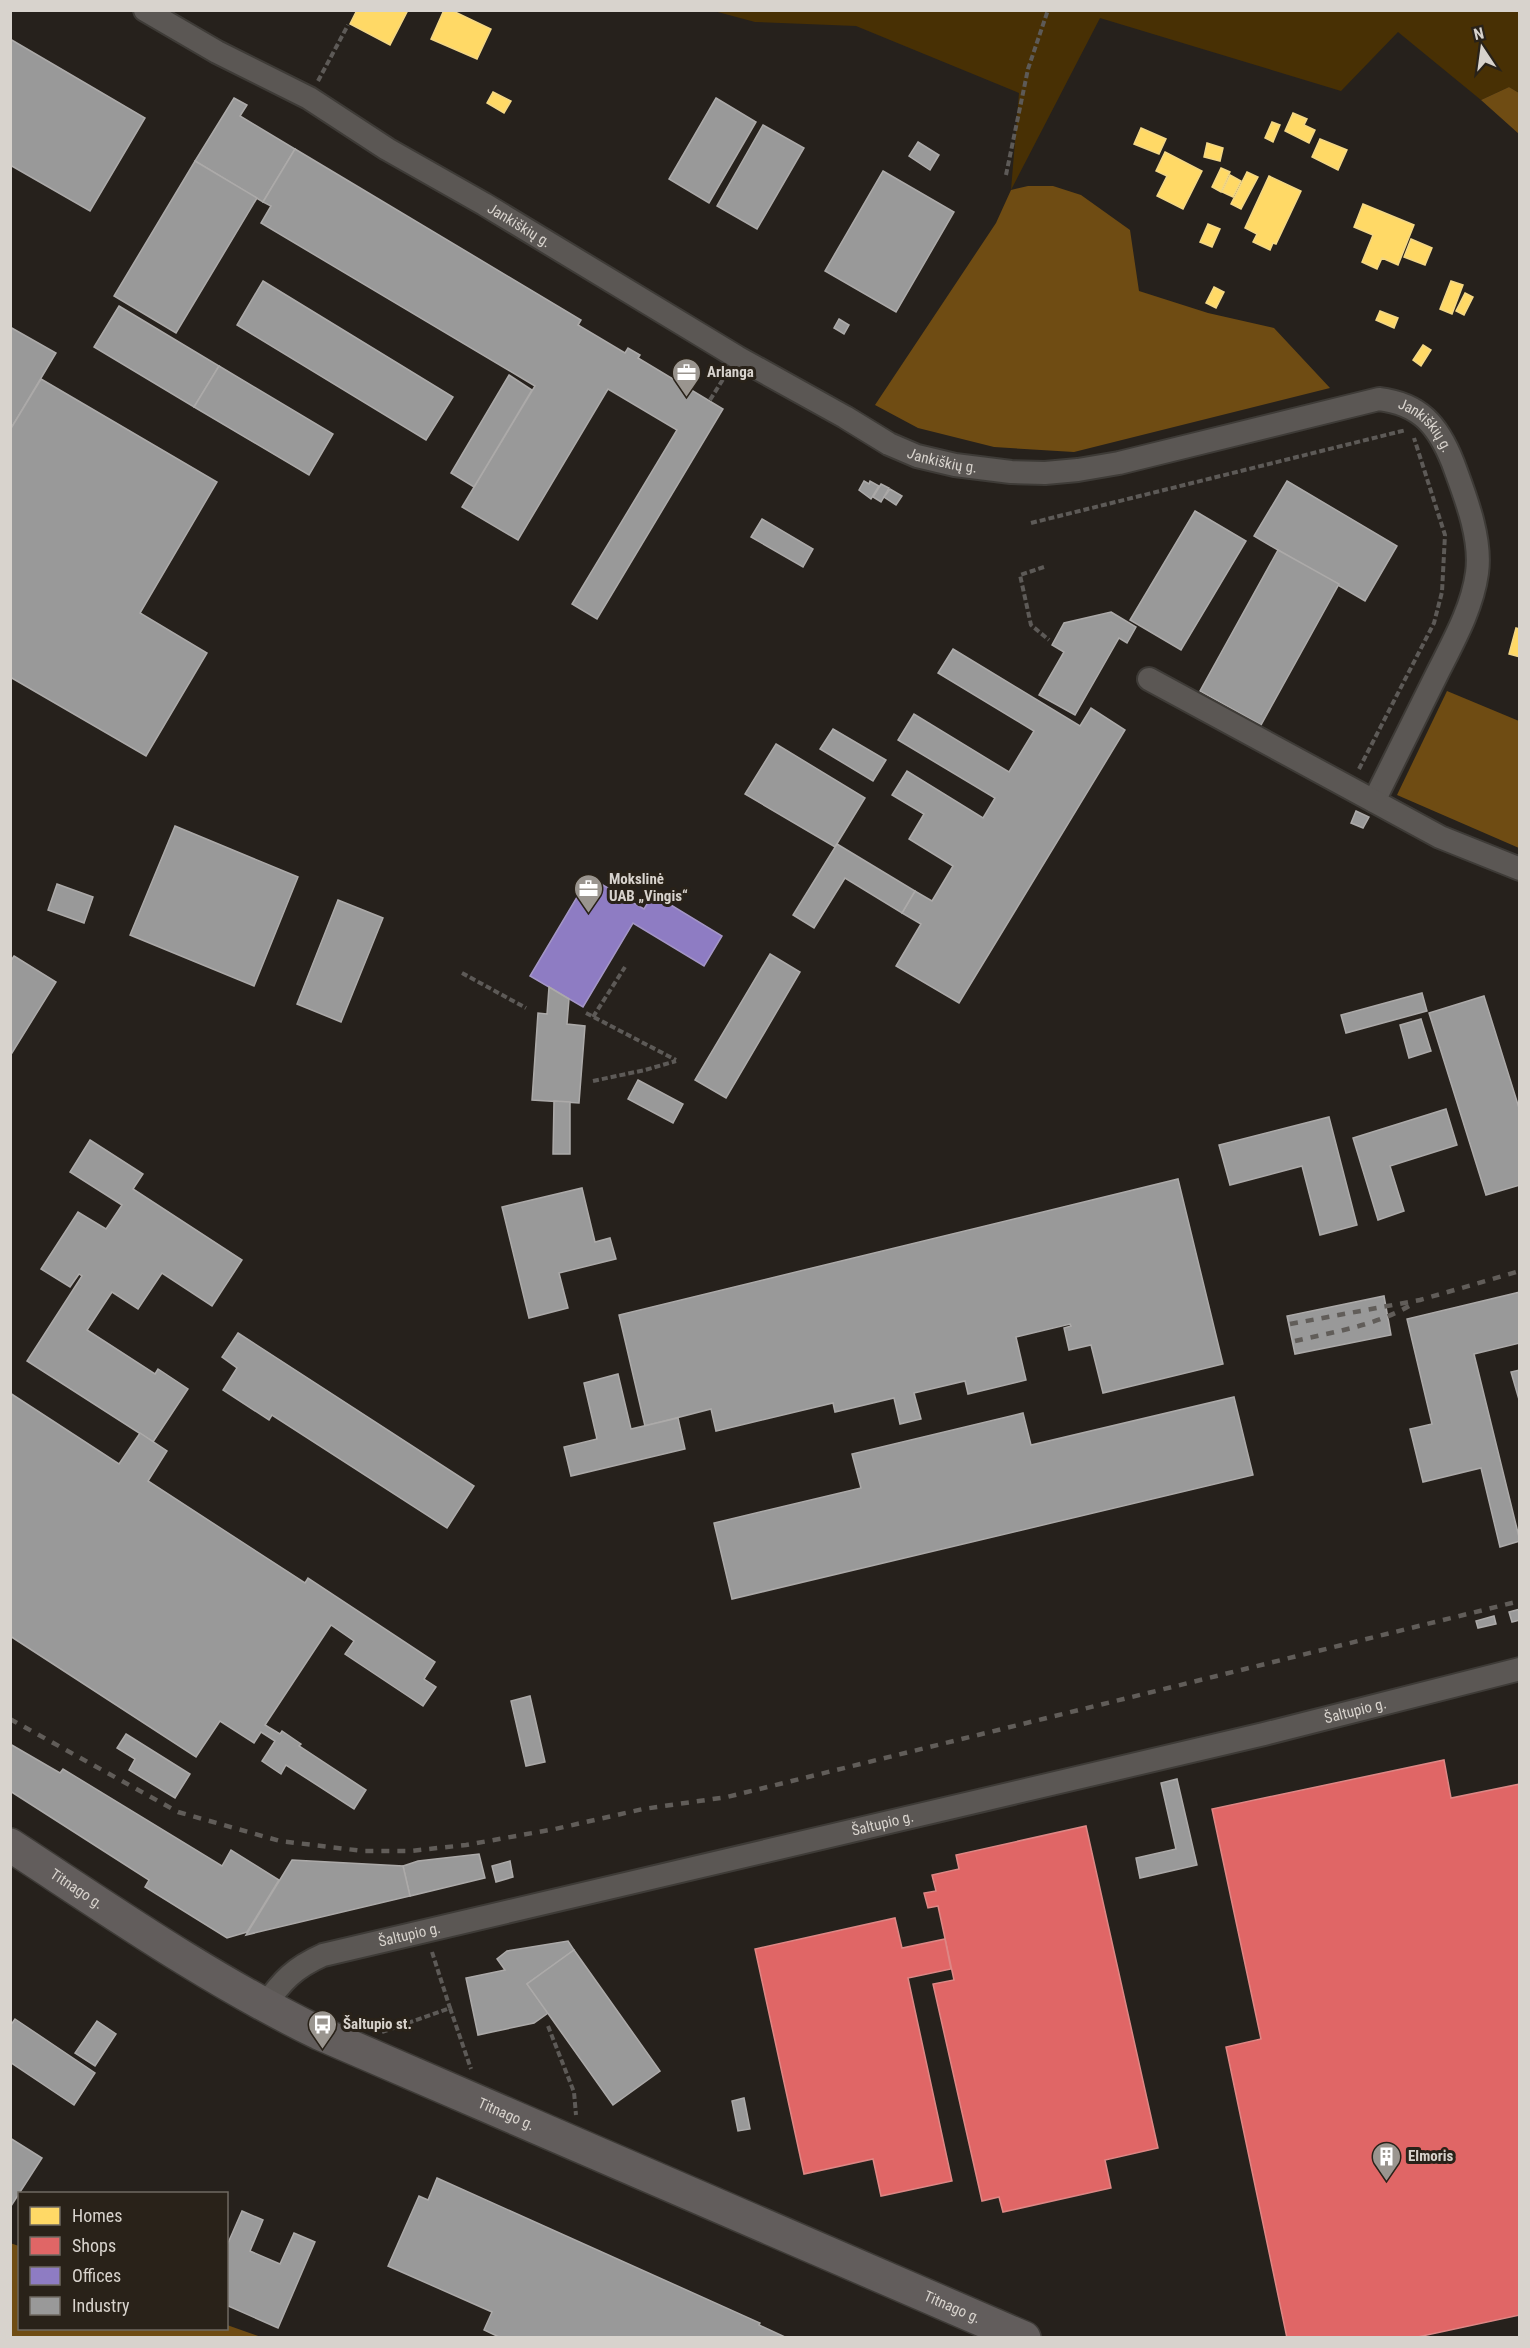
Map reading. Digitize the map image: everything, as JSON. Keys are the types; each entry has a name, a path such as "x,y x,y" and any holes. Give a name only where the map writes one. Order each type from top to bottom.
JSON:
{"street":[{"name":"Jankiškių g.","path":"145,10 217,52 309,98 387,149 484,204 737,357 845,417 888,444 917,456 955,465 1011,472 1078,471 1119,464 1379,399 1399,401 1413,407 1431,423 1449,454 1470,509 1478,571 1471,601 1455,637 1374,801"},
{"path":"1149,679 1440,837 1520,869"},
{"name":"Šaltupio g.","path":"264,2006 288,1975 303,1964 323,1956 1264,1734 1520,1669"},
{"name":"Titnago g.","path":"10,1845 200,1969 264,2006 360,2051 1024,2337"}],"path":[{"path":"1006,175 1028,69 1048,10"},
{"path":"309,98 348,25"},
{"path":"710,400 737,357"},
{"path":"1031,522 1411,428 1445,535 1442,592 1434,623 1348,789"},
{"path":"1044,567 1020,575 1031,625 1048,640"},
{"path":"593,1017 625,966"},
{"path":"462,973 526,1008"},
{"path":"586,1013 676,1060 645,1070 593,1081"},
{"path":"425,1932 473,2078 463,2095"},
{"path":"360,2051 370,2036 450,2008"},
{"path":"548,2026 574,2092 576,2122 569,2141"}],"shaded area":[{"path":"714,11 1519,11 1519,93 1509,87 1481,100 1398,32 1341,91 1100,18 1011,190 1019,93 856,26 755,22"},
{"path":"1509,87 1519,93 1519,134 1481,100"},
{"path":"1028,186 1053,186 1081,195 1130,230 1139,291 1208,313 1274,328 1330,388 1074,452 994,447 918,428 875,405 996,223 1011,190"},
{"path":"1447,691 1519,721 1519,848 1397,795"},
{"path":"10,2243 18,2246 18,2330 228,2330 228,2325 261,2337 11,2337"}],"building: Homes":[{"path":"357,10 408,10 390,45 350,24"},
{"path":"444,10 451,10 491,29 477,59 431,39"},
{"path":"493,92 511,101 504,113 487,103"},
{"path":"1293,113 1307,119 1304,125 1315,130 1309,143 1285,131"},
{"path":"1272,122 1280,125 1273,142 1265,138"},
{"path":"1141,128 1166,139 1159,154 1134,144"},
{"path":"1320,139 1347,150 1338,170 1312,157"},
{"path":"1207,143 1223,148 1220,161 1204,157"},
{"path":"1165,152 1202,171 1183,209 1157,196 1167,176 1156,171"},
{"path":"1221,168 1230,172 1221,192 1212,187"},
{"path":"1247,172 1258,177 1241,209 1231,204"},
{"path":"1230,175 1241,181 1233,197 1222,192"},
{"path":"1269,176 1301,191 1276,244 1273,243 1270,250 1253,242 1257,234 1245,228"},
{"path":"1363,204 1414,225 1398,265 1382,258 1377,269 1362,262 1373,235 1354,227"},
{"path":"1208,224 1220,229 1212,247 1200,242"},
{"path":"1411,239 1432,248 1425,265 1404,257"},
{"path":"1451,281 1463,285 1452,314 1440,309"},
{"path":"1214,287 1224,292 1216,308 1206,303"},
{"path":"1465,293 1473,297 1464,315 1456,311"},
{"path":"1380,311 1398,318 1394,328 1376,320"},
{"path":"1423,345 1431,350 1421,366 1413,360"},
{"path":"1516,628 1520,629 1520,657 1509,654"}],"building: Shops":[{"name":"Elmoris","path":"1444,1760 1451,1798 1520,1784 1520,2315 1413,2338 1287,2338 1226,2047 1261,2039 1212,1809"},
{"path":"1086,1826 1158,2148 1105,2160 1111,2188 1003,2212 999,2197 982,2201 933,1984 954,1980 938,1906 928,1908 924,1893 936,1891 932,1875 959,1869 956,1855"},
{"path":"895,1918 902,1948 945,1939 951,1969 908,1978 952,2181 881,2196 873,2159 804,2174 755,1949"}],"building: Offices":[{"path":"589,877 644,909 653,894 722,936 704,966 633,923 583,1007 530,976"}],"building: Industry":[{"path":"10,39 145,118 90,211 10,165"},
{"path":"234,98 247,105 240,116 295,149 263,202 195,161"},
{"path":"716,98 756,122 709,203 669,179"},
{"path":"763,125 804,148 757,229 717,206"},
{"path":"918,142 939,155 930,170 909,156"},
{"path":"295,149 581,320 578,325 625,353 628,348 640,355 638,358 723,409 597,619 572,604 677,430 608,389 518,540 462,507 535,386 261,223 271,206 263,202"},
{"path":"195,161 257,198 176,333 114,296"},
{"path":"883,171 954,212 896,312 825,271"},
{"path":"263,281 453,397 426,440 237,325"},
{"path":"119,306 219,366 194,407 94,347"},
{"path":"839,319 849,325 844,334 834,328"},
{"path":"10,327 56,353 10,430"},
{"path":"219,366 333,434 309,475 194,407"},
{"path":"509,375 532,390 474,487 451,473"},
{"path":"41,379 217,482 140,613 207,653 146,756 10,677 10,430"},
{"path":"864,481 869,484 870,481 879,486 871,499 859,490"},
{"path":"1287,481 1397,546 1365,601 1254,536"},
{"path":"881,484 889,488 881,502 873,497"},
{"path":"890,489 902,496 896,505 884,497"},
{"path":"1195,511 1246,541 1181,650 1130,620"},
{"path":"762,519 813,549 803,567 751,537"},
{"path":"1278,550 1339,584 1261,725 1200,691"},
{"path":"1111,612 1136,627 1127,643 1119,638 1075,715 1039,695 1064,652 1052,645 1064,623"},
{"path":"953,649 1080,726 1091,708 1125,730 959,1003 896,966 921,924 902,913 915,891 932,901 953,866 909,839 924,814 892,795 907,771 983,818 995,798 898,740 914,714 1009,772 1034,731 938,673"},
{"path":"833,729 886,760 873,781 820,749"},
{"path":"776,744 865,798 835,847 745,794"},
{"path":"1356,811 1369,817 1363,828 1351,823"},
{"path":"175,826 298,877 254,986 130,935"},
{"path":"837,844 915,891 902,913 845,878 814,928 793,915"},
{"path":"57,884 93,897 84,923 48,910"},
{"path":"338,900 383,918 341,1022 297,1004"},
{"path":"770,954 800,972 726,1098 695,1080"},
{"path":"14,956 56,982 10,1056 10,962"},
{"path":"549,987 569,999 567,1024 585,1026 579,1103 532,1100 538,1013 547,1014"},
{"path":"1422,993 1427,1011 1346,1033 1341,1015"},
{"path":"1484,996 1520,1111 1520,1185 1486,1195 1429,1013"},
{"path":"1421,1019 1431,1051 1409,1058 1400,1025"},
{"path":"638,1080 683,1104 673,1123 628,1099"},
{"path":"554,1101 570,1102 570,1154 553,1154"},
{"path":"1446,1109 1457,1145 1390,1166 1404,1211 1378,1220 1353,1138"},
{"path":"1329,1117 1357,1225 1320,1235 1302,1166 1230,1185 1219,1145"},
{"path":"90,1140 143,1174 133,1189 242,1260 212,1306 162,1273 138,1309 112,1292 87,1330 155,1374 158,1369 188,1389 153,1442 27,1361 82,1276 79,1274 70,1287 41,1269 78,1212 106,1229 122,1205 70,1172"},
{"path":"1178,1179 1223,1364 1103,1393 1091,1345 1069,1350 1064,1328 1071,1326 1070,1324 1016,1337 1026,1380 968,1394 965,1381 914,1393 921,1419 900,1424 894,1398 835,1412 833,1403 716,1431 711,1409 645,1426 619,1315"},
{"path":"582,1188 595,1242 610,1238 616,1259 559,1273 568,1308 529,1318 502,1207"},
{"path":"1520,1292 1520,1343 1474,1354 1520,1541 1500,1547 1481,1468 1423,1482 1410,1429 1432,1424 1407,1319"},
{"path":"1384,1296 1391,1335 1295,1354 1287,1316"},
{"path":"238,1333 474,1486 447,1528 272,1415 269,1420 223,1390 237,1368 222,1357"},
{"path":"1520,1370 1520,1403 1511,1372"},
{"path":"618,1374 631,1429 678,1418 685,1449 571,1476 564,1447 597,1439 584,1383"},
{"path":"10,1393 119,1464 140,1433 167,1451 148,1481 305,1583 308,1578 435,1662 424,1679 436,1687 423,1706 345,1654 354,1641 331,1625 265,1725 280,1734 282,1731 301,1744 299,1746 366,1790 354,1809 286,1765 281,1774 262,1761 275,1741 261,1732 254,1743 220,1721 196,1757 10,1636"},
{"path":"1234,1397 1253,1475 732,1599 714,1523 861,1488 852,1454 1023,1413 1031,1445"},
{"path":"1520,1609 1520,1620 1512,1622 1509,1612"},
{"path":"1494,1616 1496,1624 1478,1628 1476,1621"},
{"path":"530,1696 545,1762 526,1766 511,1701"},
{"path":"126,1734 190,1774 175,1798 129,1770 135,1759 117,1748"},
{"path":"10,1744 60,1773 63,1769 222,1866 231,1850 279,1880 247,1932 227,1938 145,1887 149,1880 10,1791"},
{"path":"1177,1779 1197,1865 1140,1878 1136,1858 1176,1849 1161,1783"},
{"path":"479,1854 485,1878 410,1896 403,1866 418,1861"},
{"path":"292,1860 403,1866 410,1896 246,1935"},
{"path":"510,1861 513,1877 496,1882 492,1866"},
{"path":"568,1941 574,1950 527,1984 548,2013 534,2023 478,2035 466,1978 505,1970 497,1959 507,1951"},
{"path":"574,1950 660,2071 613,2105 527,1984"},
{"path":"15,2019 95,2073 74,2105 10,2062 10,2026"},
{"path":"97,2021 116,2034 95,2066 75,2053"},
{"path":"744,2098 750,2129 738,2131 732,2101"},
{"path":"10,2138 42,2158 10,2205"},
{"path":"437,2178 760,2323 759,2325 787,2338 501,2338 484,2330 492,2312 388,2266 419,2196 428,2200"},
{"path":"242,2211 263,2220 250,2251 280,2264 294,2233 315,2242 278,2328 228,2306 228,2243"}],"railway":[{"path":"1290,1324 1420,1300 1520,1271"},
{"path":"1295,1341 1382,1319 1409,1306"},
{"path":"10,1719 178,1812 280,1841 363,1851 410,1851 466,1845 555,1829 643,1809 727,1797 1520,1601"}],"place":[{"name":"Arlanga","path":"686,398"},
{"name":"Mokslinė UAB „Vingis“","path":"588,914"},
{"name":"Šaltupio st.","path":"322,2050"},
{"name":"Elmoris","path":"1387,2182"}]}
